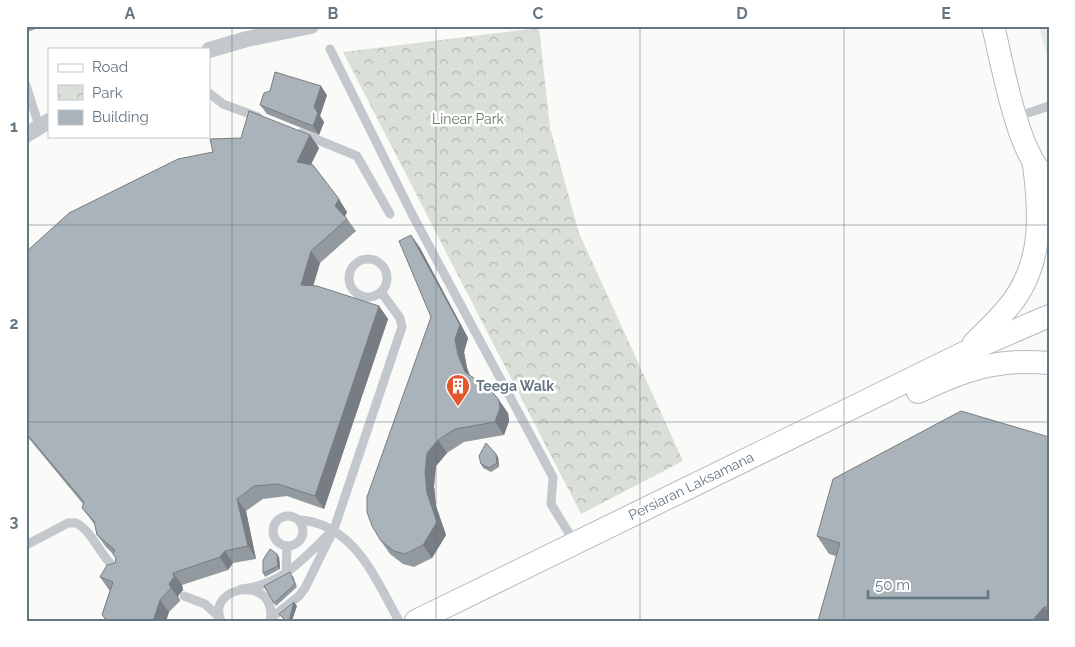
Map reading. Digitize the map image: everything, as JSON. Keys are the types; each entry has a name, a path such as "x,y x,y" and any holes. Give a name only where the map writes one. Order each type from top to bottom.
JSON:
{"street":[{"path":"210,50 245,33 311,26"},
{"path":"966,352 1008,309 1033,262 1040,207 1034,165 1016,117 993,26"},
{"path":"1034,165 1049,183"},
{"name":"Persiaran Laksamana","path":"416,621 966,352 1049,316"},
{"path":"448,621 944,380 992,364 1021,361 1049,363"}],"lane":[{"path":"330,49 412,214 553,478 551,504 575,543"},
{"path":"26,85 38,128"},
{"path":"210,95 224,104 271,122"},
{"path":"1016,117 1049,106"},
{"path":"288,128 357,156 390,214"},
{"path":"368,259 380,263 387,274 385,287 380,292 368,297 356,292 349,281 349,275 356,263 368,259"},
{"path":"270,619 299,596 305,588 334,529 402,327 400,318 380,292"},
{"path":"287,546 275,538 274,524 285,516 334,529 360,554 399,621"},
{"path":"287,546 300,539 303,530 299,520"},
{"path":"26,544 68,523 76,522 83,527 110,565 119,572"},
{"path":"220,619 222,602 233,592 260,587 286,574 334,529"},
{"path":"286,574 287,546"},
{"path":"241,589 256,591 263,596 270,610 270,619"},
{"path":"184,596 205,604 220,619"}],"shaded area":[{"path":"1039,26 1049,26 1049,66"}],"green space":[{"name":"Linear Park","path":"539,28 550,128 579,233 683,461 581,514 343,52"}],"building":[{"path":"275,72 321,86 314,107 318,113 313,126 260,105 264,93 270,91"},
{"path":"249,111 310,135 297,162 313,165 339,199 335,206 347,219 311,251 301,285 317,286 379,306 315,496 278,484 254,486 237,499 248,546 225,551 220,557 173,573 174,577 169,584 171,588 160,600 153,621 108,621 102,615 113,582 100,577 107,565 115,563 116,558 113,554 115,550 97,535 94,521 82,508 84,502 26,433 26,252 69,213 178,159 213,152 210,139 241,138"},
{"name":"Teega Walk","path":"411,235 460,325 455,339 458,355 465,372 490,389 499,400 500,408 495,422 455,429 438,440 427,453 425,473 427,493 437,522 423,545 405,554 394,551 381,541 372,526 367,512 367,497 431,317 399,241"},
{"path":"961,411 1049,437 1049,607 1044,607 1032,621 818,621 840,543 817,536 833,479"},
{"path":"486,443 496,454 497,463 489,468 481,464 479,456"},
{"path":"270,549 277,554 278,566 263,573 263,560"},
{"path":"290,572 295,584 274,603 264,586"},
{"path":"294,602 289,621 286,621 279,614"}],"place":[{"name":"Teega Walk","path":"458,407"}]}
